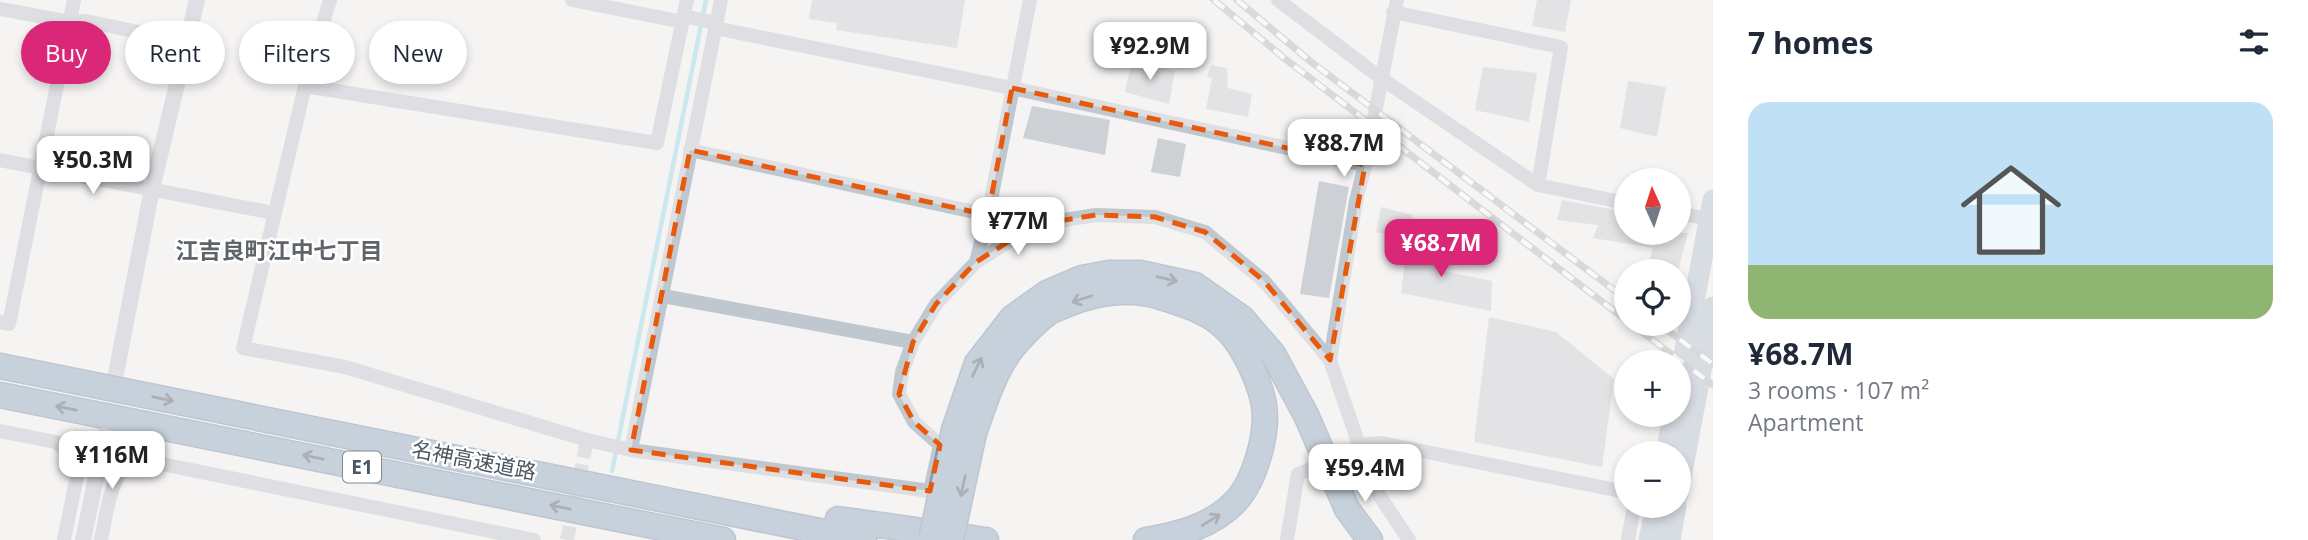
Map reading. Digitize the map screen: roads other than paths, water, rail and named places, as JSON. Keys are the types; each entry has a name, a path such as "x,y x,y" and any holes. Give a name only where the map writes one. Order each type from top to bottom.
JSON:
{"highway":[{"path":"951,540 964,432 977,363 1012,318 1047,293 1082,278 1109,273 1140,273 1195,285 1242,318 1273,354 1306,415 1348,509 1370,540"},
{"path":"931,540 964,432 1011,350 1049,312 1080,299 1110,291 1148,293 1180,303 1207,315 1227,329 1247,357 1264,401 1263,444 1249,484 1233,504 1208,523 1175,536 1146,540"},
{"name":"名神高速道路","path":"0,366 864,540"},
{"name":"名神高速道路","path":"0,394 723,540"},
{"path":"584,483 986,540"},
{"path":"605,516 666,540"}],"main road":[{"path":"1685,350 1712,213"},
{"path":"1688,441 1713,307"},
{"path":"1649,540 1658,518"},
{"path":"1664,518 1670,540"}],"street":[{"path":"70,21 74,0"},
{"path":"192,21 197,0"},
{"path":"330,0 305,86 243,348 345,368 607,445 930,491 940,445 914,422 899,394 902,372 913,342 936,304 976,262 1045,223"},
{"path":"572,0 714,24 1365,164"},
{"path":"305,86 657,143 686,19 687,0"},
{"path":"629,449 663,296 720,0"},
{"path":"976,262 988,215 1030,0"},
{"path":"1278,0 1382,79 1538,185 1614,201"},
{"path":"1330,360 1356,201 1395,6 1561,47 1538,185"},
{"path":"0,9 65,21"},
{"path":"0,323 9,324 57,84"},
{"path":"118,363 152,189 176,84"},
{"path":"690,150 988,215 1045,223 1096,215 1155,217 1205,232 1264,281 1330,360 1359,445 1380,495 1409,540"},
{"path":"0,160 274,213"},
{"path":"1691,213 1712,213"},
{"path":"663,296 913,342"},
{"path":"0,431 56,442 71,453 78,471 64,540"},
{"path":"83,540 105,435"},
{"path":"1336,460 1359,445 1381,443 1614,490"},
{"path":"101,540 113,484 130,461 174,466 534,540"},
{"path":"1287,540 1298,474 1311,469"},
{"path":"1628,540 1632,518"}],"waterway":[{"path":"612,471 706,0"}],"tunnel":[{"path":"107,426 118,363"},
{"path":"567,540 587,440"}],"railway":[{"path":"1214,0 1284,58 1614,311"},
{"path":"1237,0 1310,61 1614,290"},
{"path":"1647,336 1713,385"},
{"path":"1675,336 1713,364"}],"district":[{"name":"江吉良町江中七丁目","path":"279,250"}]}
